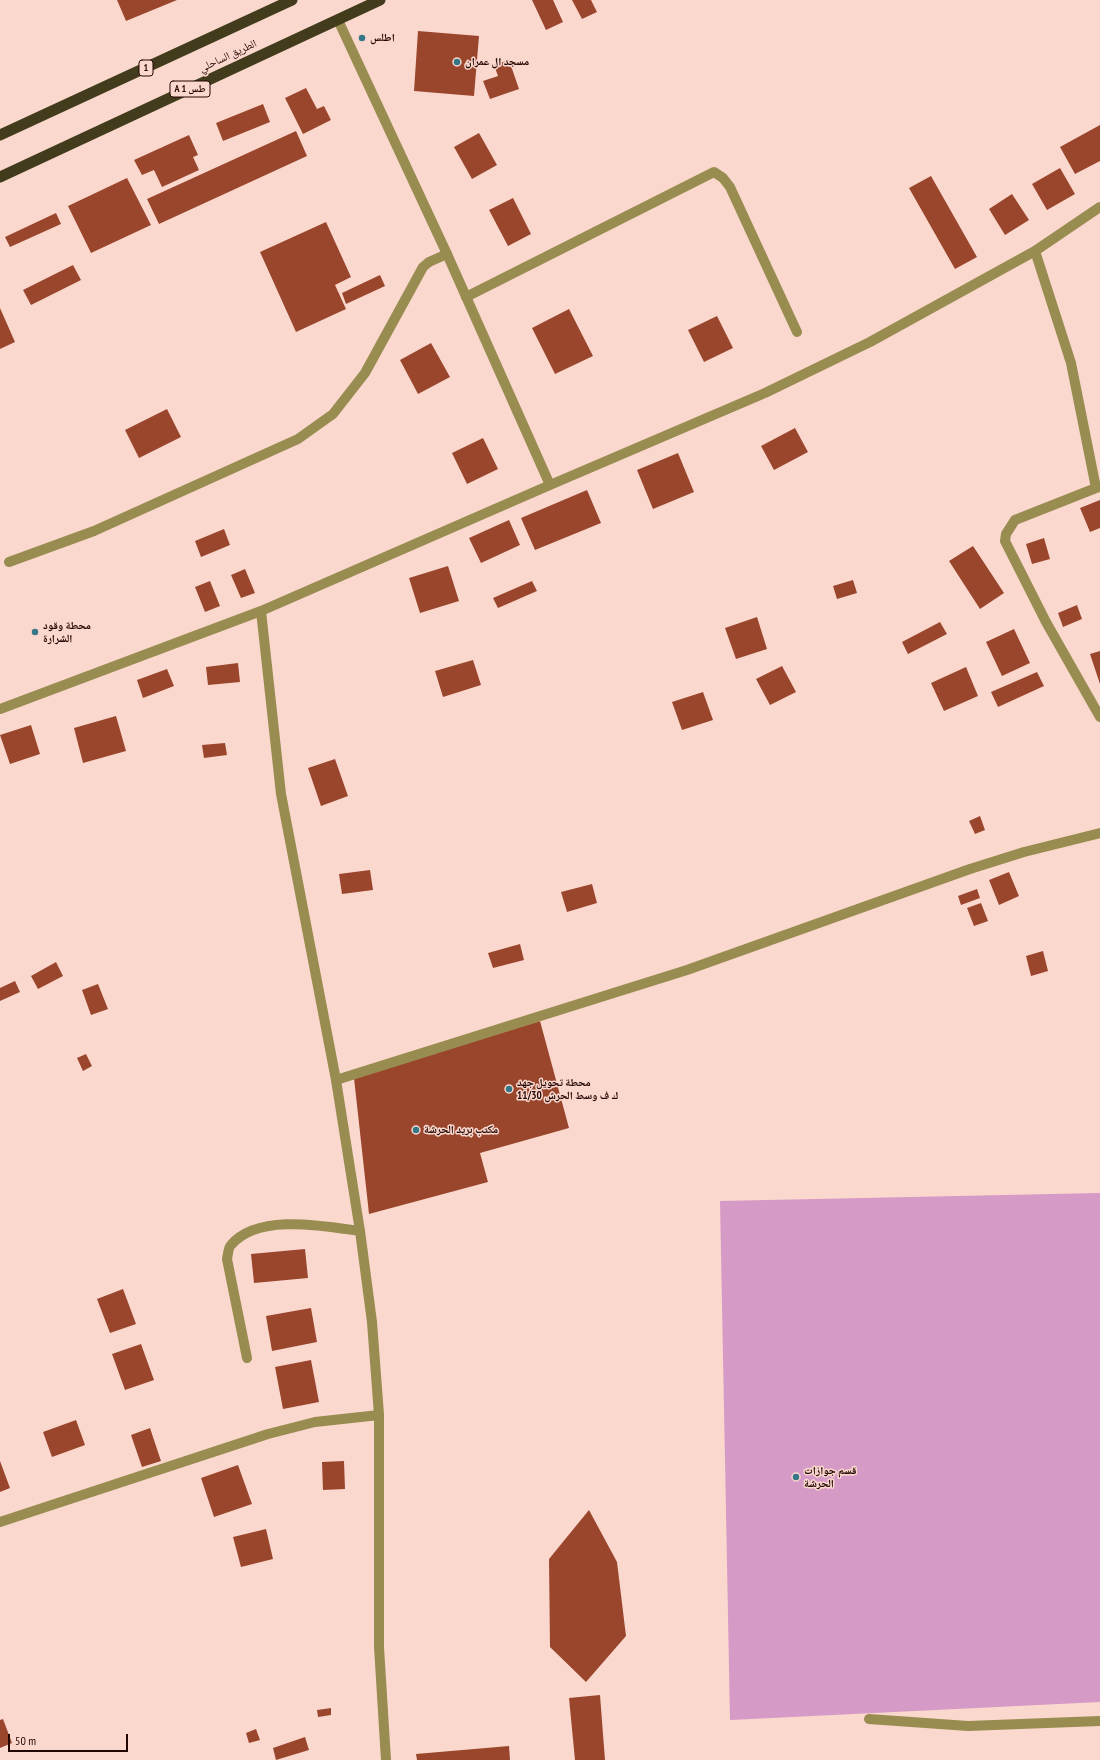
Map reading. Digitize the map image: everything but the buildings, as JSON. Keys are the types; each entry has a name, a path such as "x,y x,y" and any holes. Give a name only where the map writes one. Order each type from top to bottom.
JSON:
{"highway":[{"name":"1","path":"0,135 292,0"},
{"name":"الطريق الساحلي","path":"0,177 380,0"}],"street":[{"path":"338,20 447,254 550,486"},
{"path":"466,297 714,172 724,178 730,187 797,332"},
{"path":"0,709 262,610 765,393 870,342 1035,251 1100,207"},
{"path":"1035,251 1071,363 1098,487 1015,520 1009,526 1005,541 1046,622 1100,717"},
{"path":"9,562 94,531 298,439 333,414 365,373 423,267 429,262 447,254"},
{"path":"262,610 281,794 336,1080 360,1231 372,1322 379,1416 379,1647 386,1760"},
{"path":"336,1080 687,970 970,869 1024,852 1100,832"},
{"path":"247,1358 227,1259 230,1246 241,1236 255,1229 275,1225 316,1226 360,1231"},
{"path":"0,1522 268,1434 315,1422 379,1416"},
{"path":"869,1719 968,1726 1100,1721"}],"shaded area":[{"path":"1100,1193 1100,1702 730,1720 720,1201"}],"place":[{"name":"اطلس","path":"362,38"},
{"name":"مسجد ال عمران","path":"457,62"},
{"name":"محطة وقود الشرارة","path":"35,632"},
{"name":"محطة تحويل جهد 11/30 ك ف وسط الحرش","path":"509,1089"},
{"name":"مكتب بريد الحرشة","path":"416,1130"},
{"name":"قسم جوازات الحرشة","path":"796,1477"}]}
